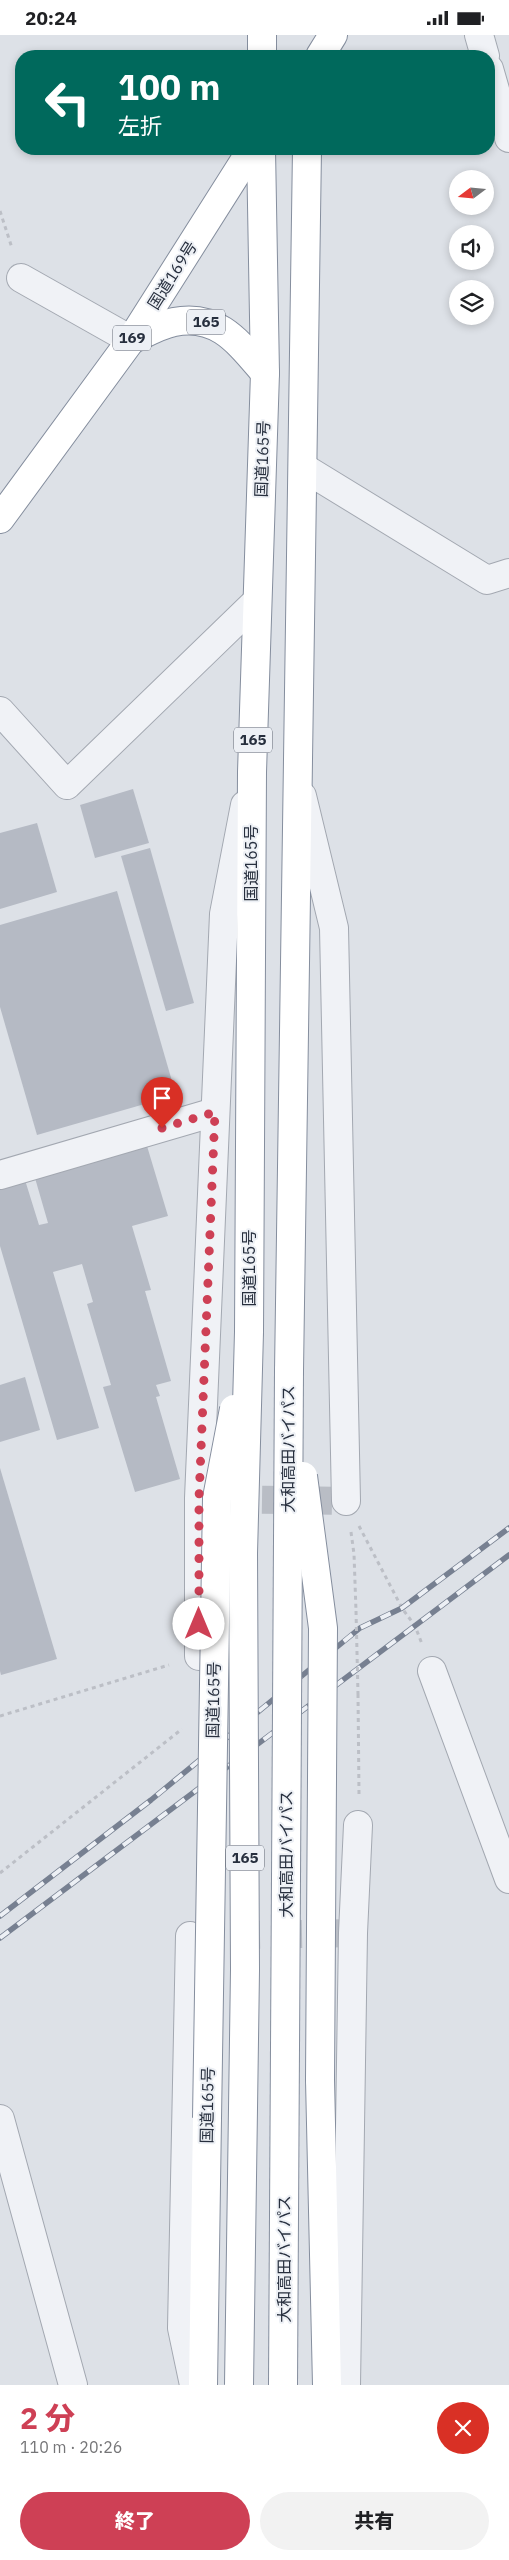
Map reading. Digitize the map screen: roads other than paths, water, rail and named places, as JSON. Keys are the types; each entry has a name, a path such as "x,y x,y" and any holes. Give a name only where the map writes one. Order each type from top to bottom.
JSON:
{"highway":[{"path":"262,35 262,50"},
{"path":"307,35 307,50"},
{"path":"324,50 333,35"},
{"name":"国道169号","path":"0,519 131,340 248,155"},
{"name":"国道165号","path":"203,2385 217,1498 249,1332 252,772 265,373 261,155"},
{"path":"296,773 304,468 307,155"},
{"name":"165","path":"131,340 173,322 204,320 232,335 265,373"},
{"name":"大和高田バイパス","path":"283,2385 289,1371 296,773"},
{"name":"165","path":"238,2385 246,1970 243,1553 249,1332"},
{"path":"289,1371 323,1628 320,2081 327,2385"}],"street":[{"path":"478,35 483,50"},
{"path":"495,90 509,138"},
{"path":"21,278 131,340"},
{"path":"304,468 488,580 509,573"},
{"path":"0,711 67,785 257,601"},
{"path":"187,1659 199,1498 224,913 252,772"},
{"path":"296,773 334,928 346,1501"},
{"path":"0,1175 215,1112"},
{"path":"432,1671 509,1879"},
{"path":"346,2385 353,1933 358,1825"},
{"path":"190,1936 182,2328 194,2385"},
{"path":"0,2119 73,2385"}],"tunnel":[{"path":"220,1499 346,1501"},
{"path":"190,1936 353,1933"}],"railway":[{"path":"0,1916 151,1800 360,1628 402,1608 509,1528"},
{"path":"0,1938 509,1555"}]}
